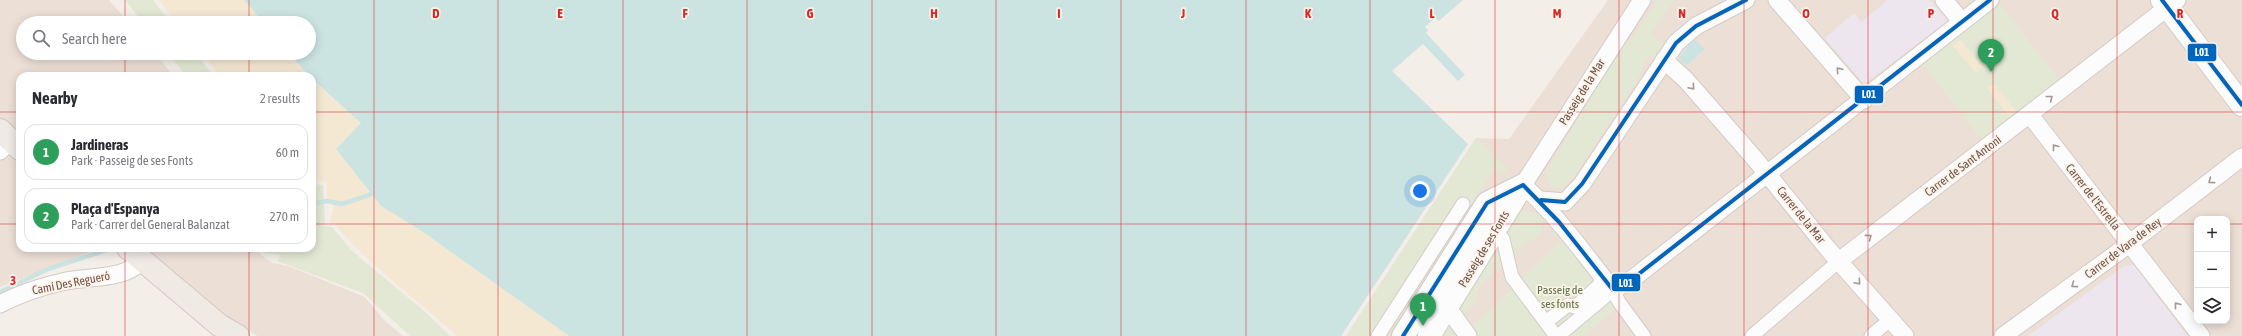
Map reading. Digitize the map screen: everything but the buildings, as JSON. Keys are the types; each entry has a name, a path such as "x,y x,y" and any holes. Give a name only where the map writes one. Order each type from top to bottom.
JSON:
{"main road":[{"path":"134,253 219,325 238,336"}],"street":[{"name":"Passeig de la Mar","path":"1523,185 1642,0"},
{"path":"1562,223 1565,202 1582,184 1676,43 1696,26 1746,0"},
{"path":"1777,0 1864,100"},
{"path":"1944,0 1962,22"},
{"path":"1546,322 1568,305 1575,306 1597,287 1631,280 1864,100 1990,0"},
{"path":"2169,2 2242,105"},
{"name":"Carrer de Sant Antoni","path":"1752,336 1839,261 2030,115 2169,2"},
{"name":"Carrer de la Mar","path":"1664,60 1686,80 1768,173 1839,261 1905,336"},
{"name":"Carrer de l'Estrella","path":"2030,115 2201,336"},
{"name":"Carrer de Vara de Rey","path":"2002,336 2129,244 2242,157"},
{"path":"1523,185 1541,200 1562,223 1609,284 1619,302 1644,336"},
{"name":"Passeig de ses Fonts","path":"1403,336 1424,306 1487,203 1523,185"},
{"name":"Passeig de ses Fonts","path":"1429,336 1448,308 1523,185"},
{"path":"1541,200 1565,202"},
{"path":"1378,336 1464,204"},
{"path":"1499,234 1504,239 1512,278 1557,336 1609,284"},
{"name":"Camí Des Regueró","path":"0,304 22,292 67,281 119,274 134,268 134,253"},
{"path":"1424,306 1448,308 1468,336"},
{"path":"1871,336 1891,320"}],"shaded area":[{"path":"0,0 109,0 123,16 16,16 16,60 160,60 171,72 16,72 16,252 90,252 0,287"},
{"path":"1608,0 2242,0 2242,336 1346,336 1476,138 1509,139"},
{"path":"1888,0 1930,0 1947,21 1864,84 1825,38 1854,13 1861,22"},
{"path":"150,252 260,252 260,254 272,263 288,266 365,297 384,320 403,336 258,336 227,319"},
{"path":"2134,265 2187,336 2028,336 2124,266"}],"green space":[{"path":"125,0 153,0 166,16 138,16"},
{"path":"1658,0 1674,0 1650,34 1667,45 1637,88 1654,59 1649,56 1641,69 1643,70 1574,177 1563,187 1556,189 1548,182 1546,172 1626,39 1630,42"},
{"path":"1997,0 2063,85 1983,142 1926,68 1916,62"},
{"path":"173,60 201,60 211,72 183,72"},
{"path":"1476,138 1508,168 1502,175 1494,169 1388,336 1346,336"},
{"path":"316,184 323,185 325,226 332,227 352,251 423,310 450,336 410,336 363,293 277,261 281,255 262,252 316,252"},
{"path":"1516,208 1546,216 1541,232 1535,238 1523,245 1480,286 1475,303 1462,316 1455,304"},
{"name":"Passeig de ses fonts","path":"1565,237 1615,304 1616,309 1584,336 1475,336 1470,329"},
{"path":"1450,320 1462,336 1439,336"}],"sand":[{"path":"159,0 244,0 258,16 172,16"},
{"path":"1960,40 1983,67 1976,73 1953,46"},
{"path":"207,60 295,60 306,72 217,72"},
{"path":"316,83 362,123 336,149 381,206 423,232 569,336 457,336 377,268 334,223 330,223 334,205 327,201 327,182 316,181"},
{"path":"1994,84 2016,111 2009,116 1987,88"}],"water":[{"path":"244,0 1463,0 1439,21 1435,18 1425,27 1428,30 1426,33 1465,75 1458,81 1423,44 1392,71 1468,144 1341,336 569,336 423,232 381,206 336,149 361,123 316,83 316,72 306,72 295,60 316,60 316,16 258,16"},
{"path":"1696,40 1705,49 1686,66 1679,58 1690,43"}],"waterway":[{"path":"316,203 327,201 342,204 372,194"},
{"path":"0,292 48,269 101,252"}],"transit line":[{"name":"L01","path":"1541,200 1565,202 1582,184 1676,43 1696,26 1746,0"},
{"name":"L01","path":"1523,185 1559,222 1613,290 1631,280 1990,0"},
{"name":"L01","path":"2162,0 2242,105"},
{"name":"L01","path":"1403,336 1487,203 1523,185"}],"place":[{"name":"Plaça d'Espanya","path":"1991,72"},
{"name":"Jardineras","path":"1423,326"}]}
